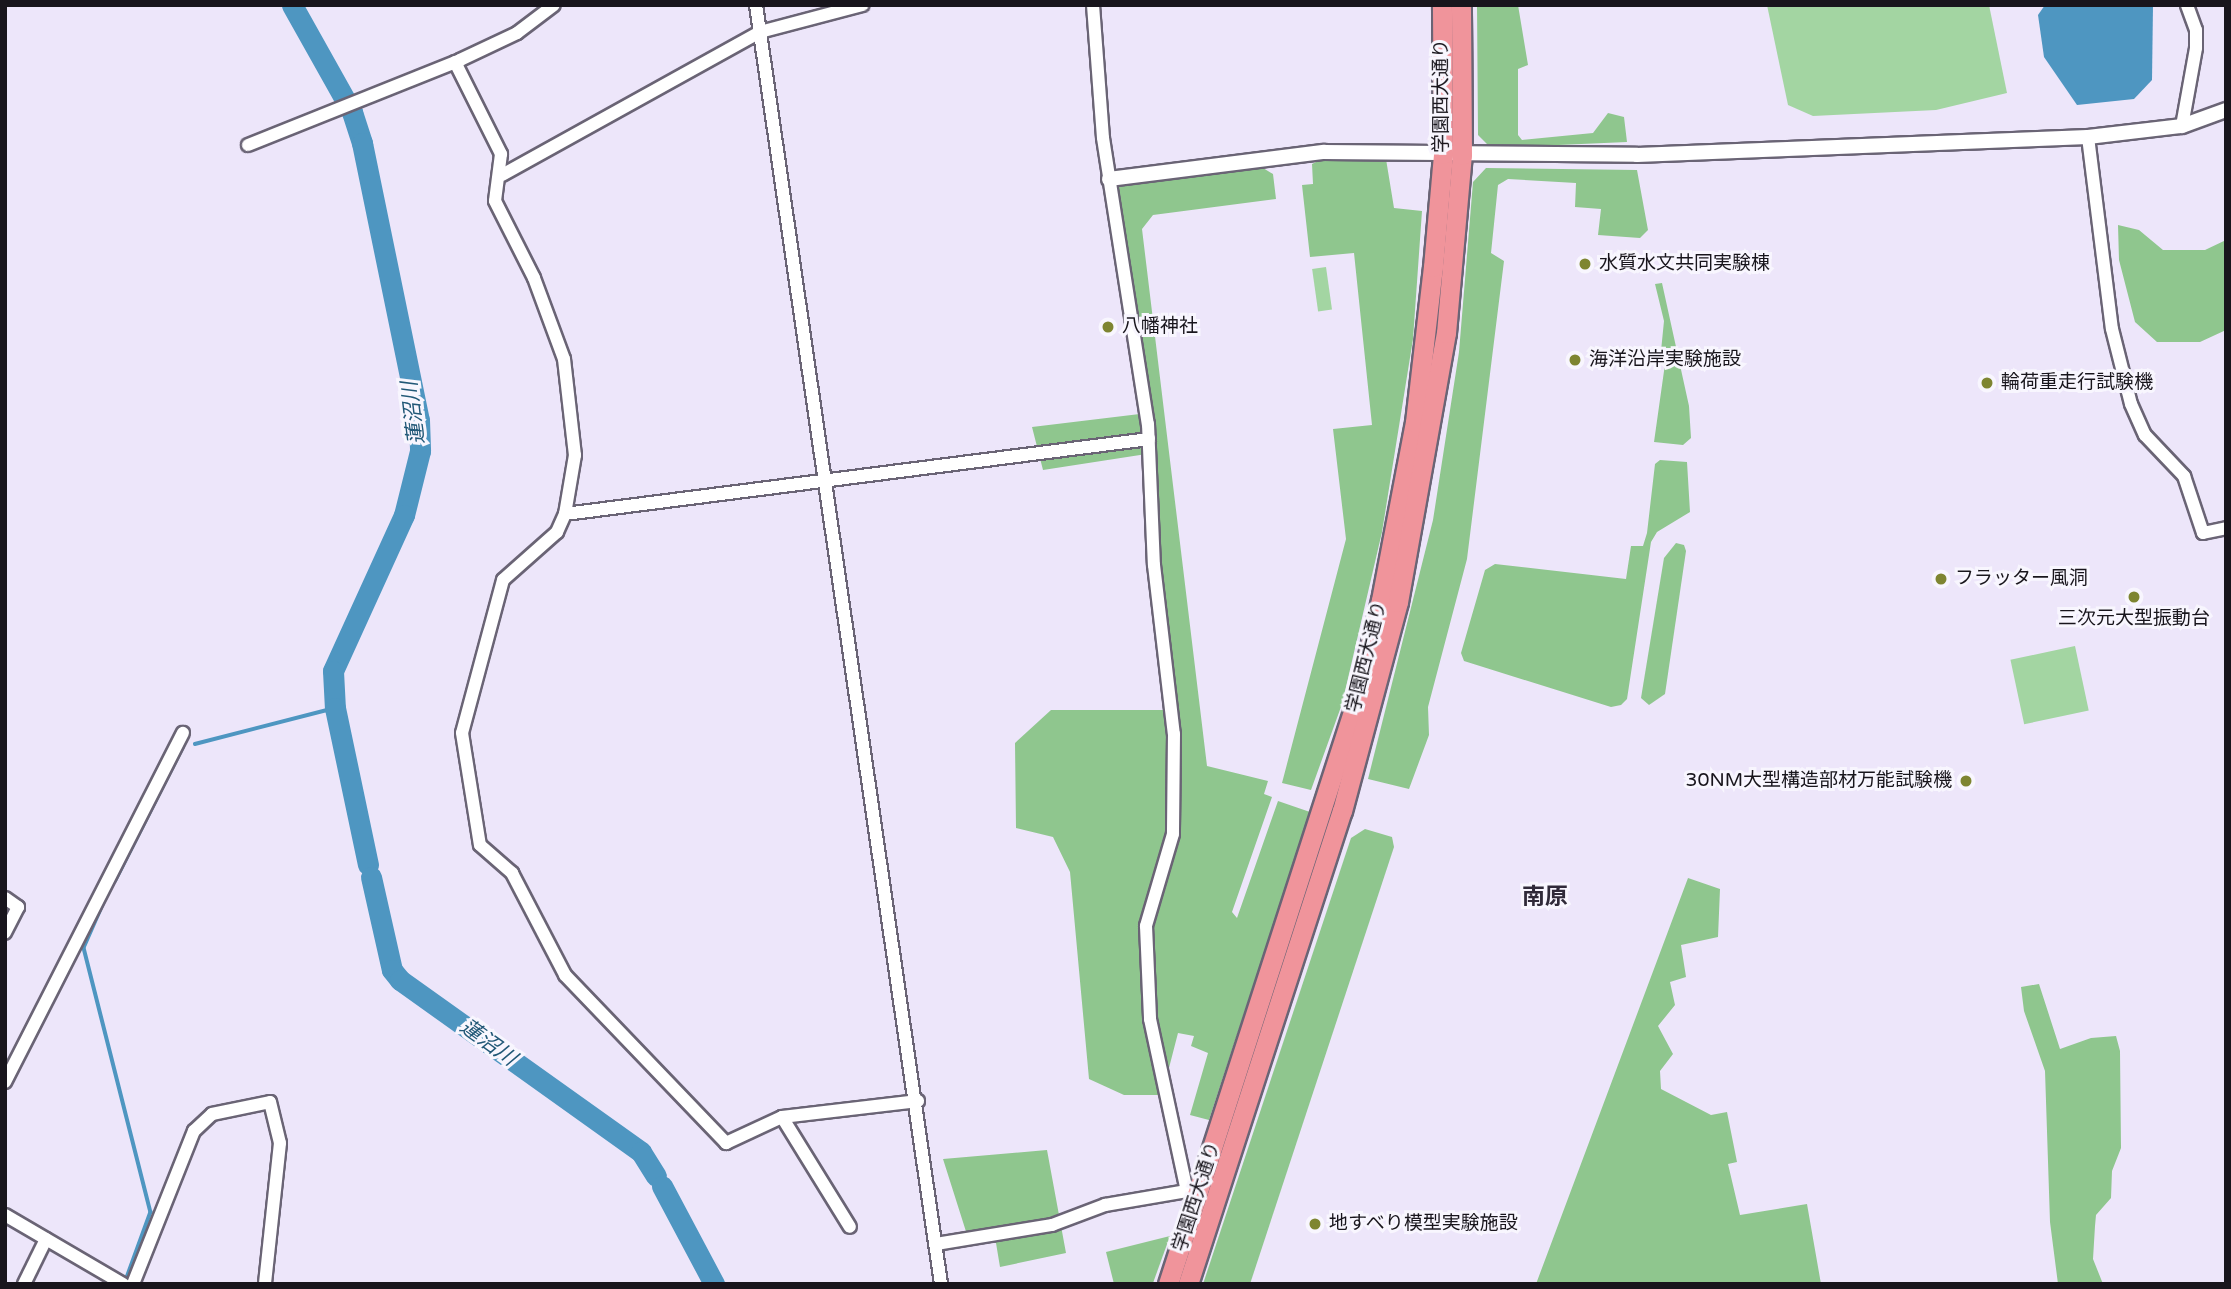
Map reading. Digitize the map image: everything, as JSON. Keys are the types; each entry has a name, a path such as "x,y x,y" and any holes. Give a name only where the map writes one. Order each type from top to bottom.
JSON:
{"highway":[{"name":"学園西大通り","path":"1168,1284 1192,1193 1356,703 1381,600 1415,422 1452,155 1442,5"},
{"name":"学園西大通り","path":"1188,1284 1378,690 1432,424 1446,333 1452,155 1461,5"}],"street":[{"path":"248,145 455,62 517,33 554,5"},
{"path":"756,5 918,1101 941,1284"},
{"path":"862,5 760,32 502,176 495,184 495,201 534,278 564,359 575,455 565,514 551,541 503,580 462,733 480,845 512,873 565,975 726,1143 782,1117 918,1101"},
{"path":"936,1244 1052,1225 1105,1205 1192,1193 1150,1019 1146,941 1148,912 1169,849 1174,817 1174,734 1154,565 1149,439 1109,179 1093,5"},
{"path":"2182,126 2196,48 2196,30 2187,5"},
{"path":"455,62 501,154 502,176"},
{"path":"1109,179 1324,152 1637,155 2088,137 2182,126 2226,110"},
{"path":"2088,137 2112,329 2131,404 2145,435 2184,476 2203,533 2226,528"},
{"path":"565,514 1149,439"},
{"path":"5,1082 183,733"},
{"path":"5,898 18,907 5,933"},
{"path":"133,1284 194,1131 212,1114 270,1102 280,1143 265,1284"},
{"path":"782,1117 850,1227"},
{"path":"5,1215 123,1284"},
{"path":"24,1284 46,1239"}],"green space":[{"path":"1477,5 1518,5 1528,65 1518,69 1518,135 1522,140 1593,133 1608,113 1624,117 1627,142 1491,148 1478,135"},
{"path":"1767,5 1989,5 2007,93 1936,110 1813,116 1788,105"},
{"path":"1386,159 1394,208 1422,211 1413,339 1382,532 1342,704 1311,790 1282,783 1346,539 1333,429 1372,425 1354,253 1310,257 1302,185 1313,184 1312,164 1318,161"},
{"path":"1263,168 1273,174 1276,199 1153,215 1142,229 1207,766 1268,781 1264,794 1272,797 1232,912 1237,918 1278,801 1310,812 1209,1120 1190,1115 1208,1053 1191,1046 1194,1036 1178,1033 1162,1095 1124,1095 1089,1079 1070,872 1053,837 1016,828 1015,743 1051,710 1167,710 1153,453 1043,470 1032,427 1148,413 1116,187"},
{"path":"1486,168 1637,170 1648,230 1640,238 1598,235 1601,209 1575,207 1576,183 1508,179 1498,185 1491,253 1504,261 1467,559 1428,707 1429,735 1409,789 1368,779 1433,520 1459,352 1473,182"},
{"path":"2118,225 2139,230 2163,250 2205,250 2226,240 2226,330 2200,342 2157,342 2135,322 2119,260"},
{"path":"1326,267 1332,310 1318,312 1312,269"},
{"path":"1662,283 1689,406 1691,438 1683,445 1654,442 1665,364 1661,351 1664,321 1655,284"},
{"path":"1660,460 1687,462 1690,512 1657,532 1651,542 1627,699 1621,705 1611,707 1464,661 1461,653 1485,570 1495,564 1626,579 1631,546 1643,546 1647,533 1655,464"},
{"path":"1676,543 1684,545 1686,551 1665,694 1649,705 1641,698 1664,558"},
{"path":"2075,646 2089,711 2024,724 2010,660"},
{"path":"1365,829 1392,837 1394,847 1250,1284 1203,1284 1351,838"},
{"path":"1688,878 1720,889 1718,937 1681,945 1686,977 1670,982 1675,1005 1658,1026 1673,1054 1660,1071 1661,1089 1711,1115 1727,1112 1737,1162 1728,1164 1740,1215 1807,1204 1821,1284 1536,1284"},
{"path":"2039,984 2060,1049 2091,1038 2116,1036 2120,1051 2121,1148 2112,1171 2111,1198 2096,1215 2095,1226 2093,1259 2103,1284 2058,1284 2050,1222 2045,1071 2024,1011 2021,987"},
{"path":"1047,1150 1066,1253 1000,1267 996,1243 969,1241 943,1159"},
{"path":"1170,1236 1153,1283 1114,1284 1106,1252"}],"water":[{"path":"2045,5 2153,5 2152,80 2134,99 2077,105 2044,57 2038,15"}],"waterway":[{"name":"蓮沼川","path":"292,5 352,112 362,143 419,420 420,451 404,515 333,671 335,708 368,865"},
{"path":"195,744 335,708"},
{"path":"115,881 183,747"},
{"name":"蓮沼川","path":"371,877 392,970 400,980 641,1152 656,1176"},
{"path":"109,891 84,948 151,1212 127,1278"},
{"name":"蓮沼川","path":"662,1186 714,1284"}],"place":[{"name":"水質水文共同実験棟","path":"1585,264"},
{"name":"八幡神社","path":"1108,327"},
{"name":"海洋沿岸実験施設","path":"1575,360"},
{"name":"輪荷重走行試験機","path":"1987,383"},
{"name":"フラッター風洞","path":"1941,579"},
{"name":"三次元大型振動台","path":"2134,597"},
{"name":"30NM大型構造部材万能試験機","path":"1966,781"},
{"name":"地すべり模型実験施設","path":"1315,1224"}],"district":[{"name":"南原","path":"1545,897"}]}
